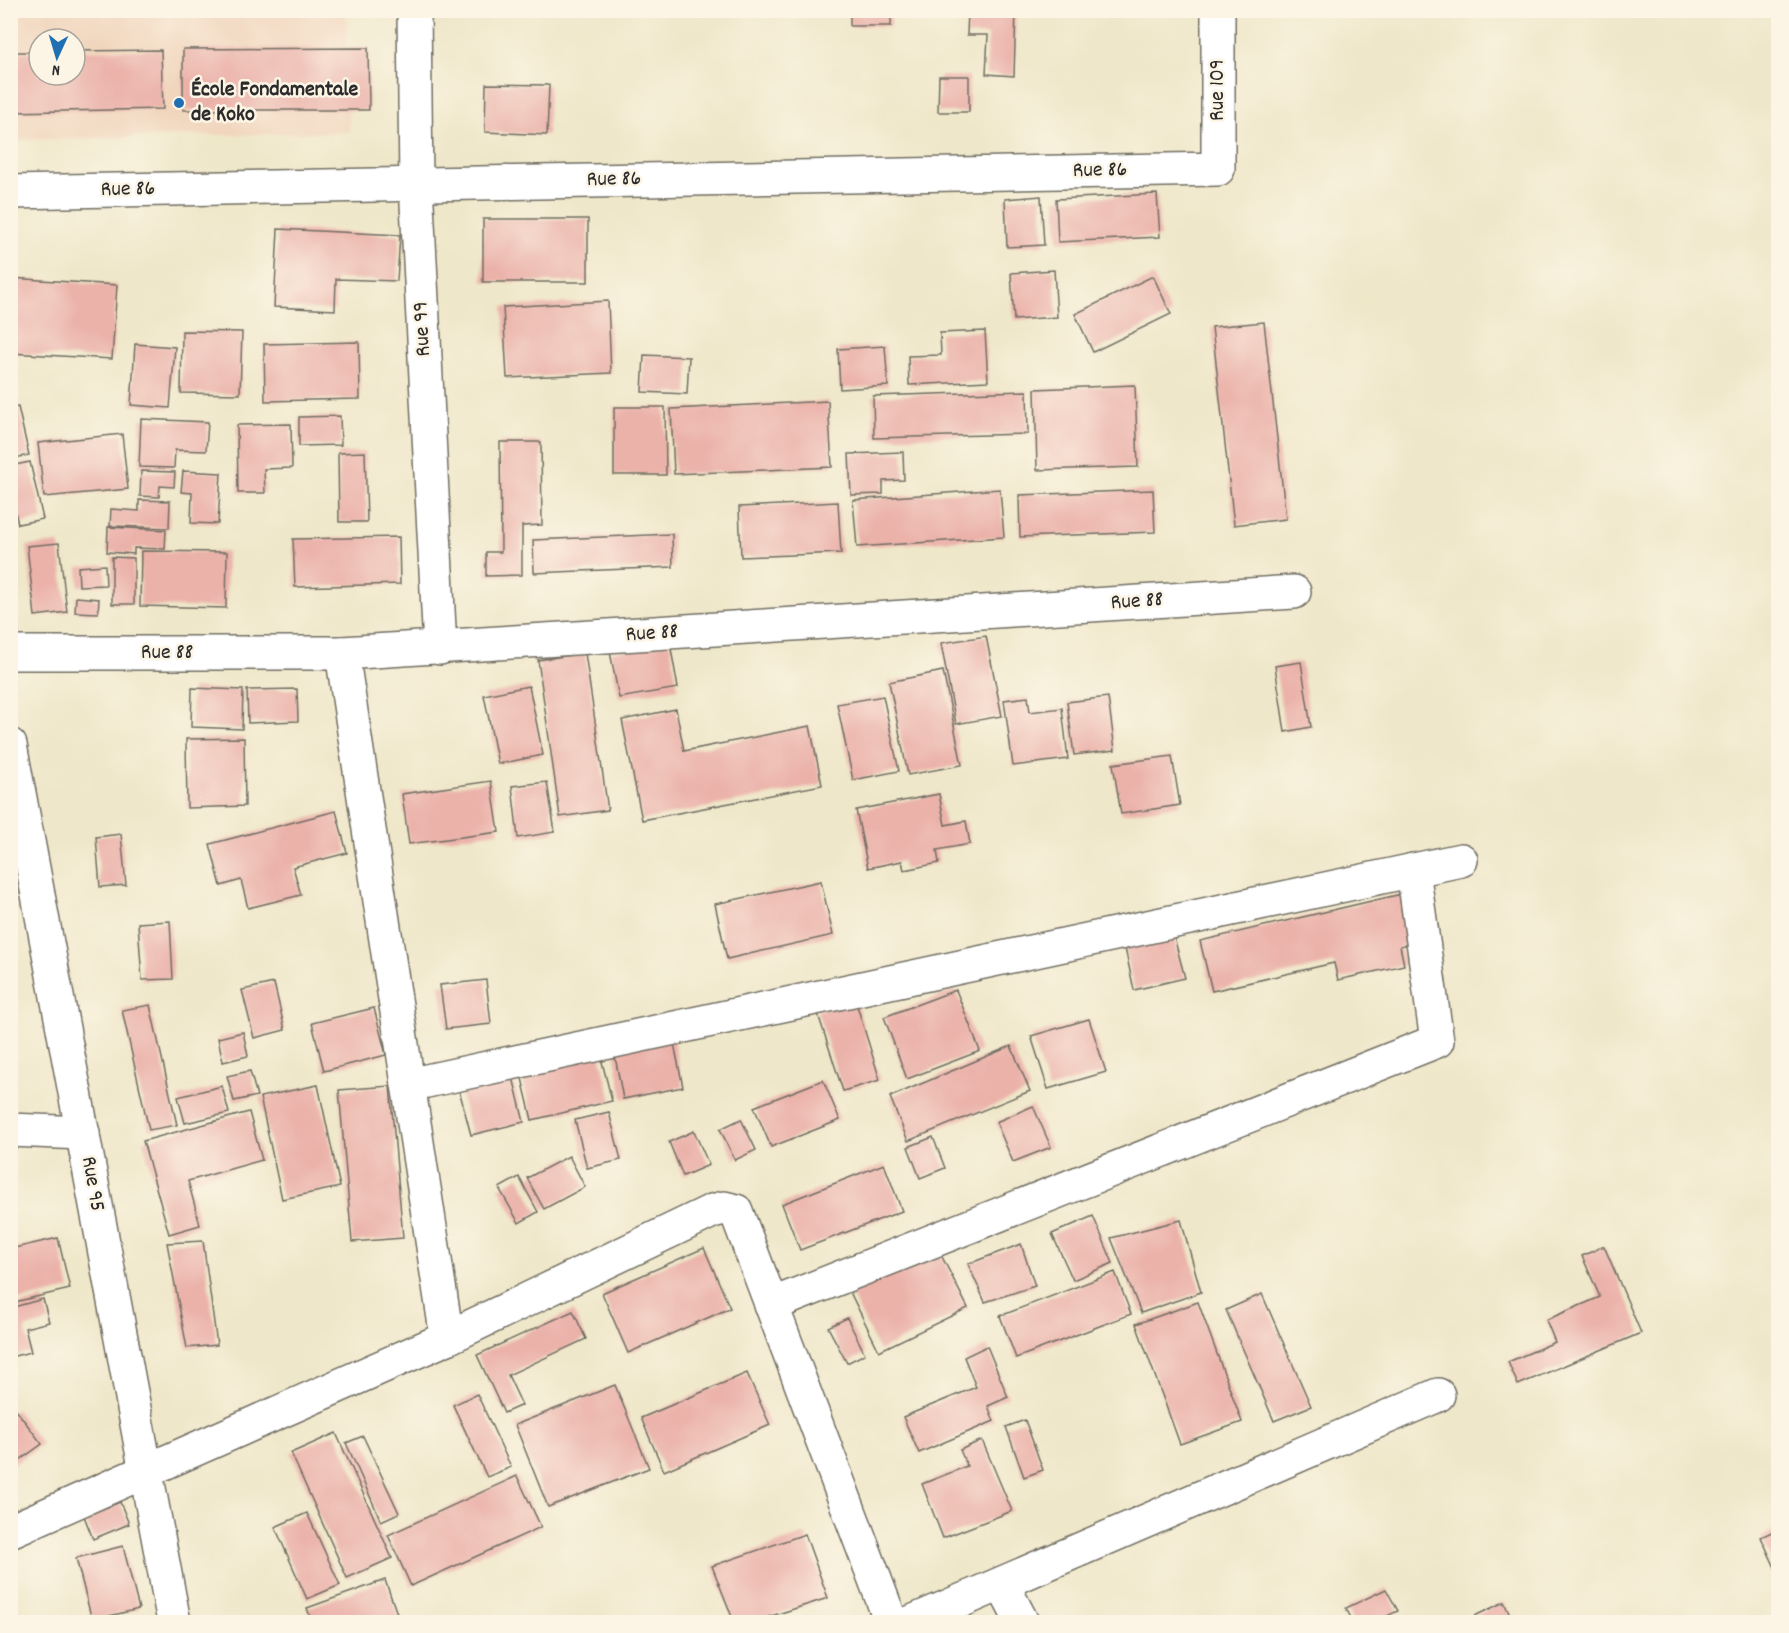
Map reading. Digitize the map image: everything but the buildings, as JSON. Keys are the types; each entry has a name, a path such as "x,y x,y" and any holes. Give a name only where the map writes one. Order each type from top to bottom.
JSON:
{"street":[{"name":"Rue 99","path":"414,10 416,184 440,648"},
{"name":"Rue 109","path":"1218,10 1218,169"},
{"name":"Rue 86","path":"10,192 1218,169"},
{"name":"Rue 88","path":"10,653 342,653 1294,592"},
{"path":"342,653 447,1338"},
{"name":"Rue 95","path":"10,745 174,1623"},
{"path":"408,1085 1461,860"},
{"path":"771,1305 1437,1041 1413,870"},
{"path":"10,1130 83,1133"},
{"path":"10,1531 447,1338 712,1210 724,1208 736,1211 891,1623"},
{"path":"912,1623 1438,1395"},
{"path":"1002,1584 1022,1623"}],"shaded area":[{"name":"École Fondamentale de Koko","path":"10,11 346,11 349,132 11,140"}],"place":[{"name":"École Fondamentale de Koko","path":"179,103"}]}
